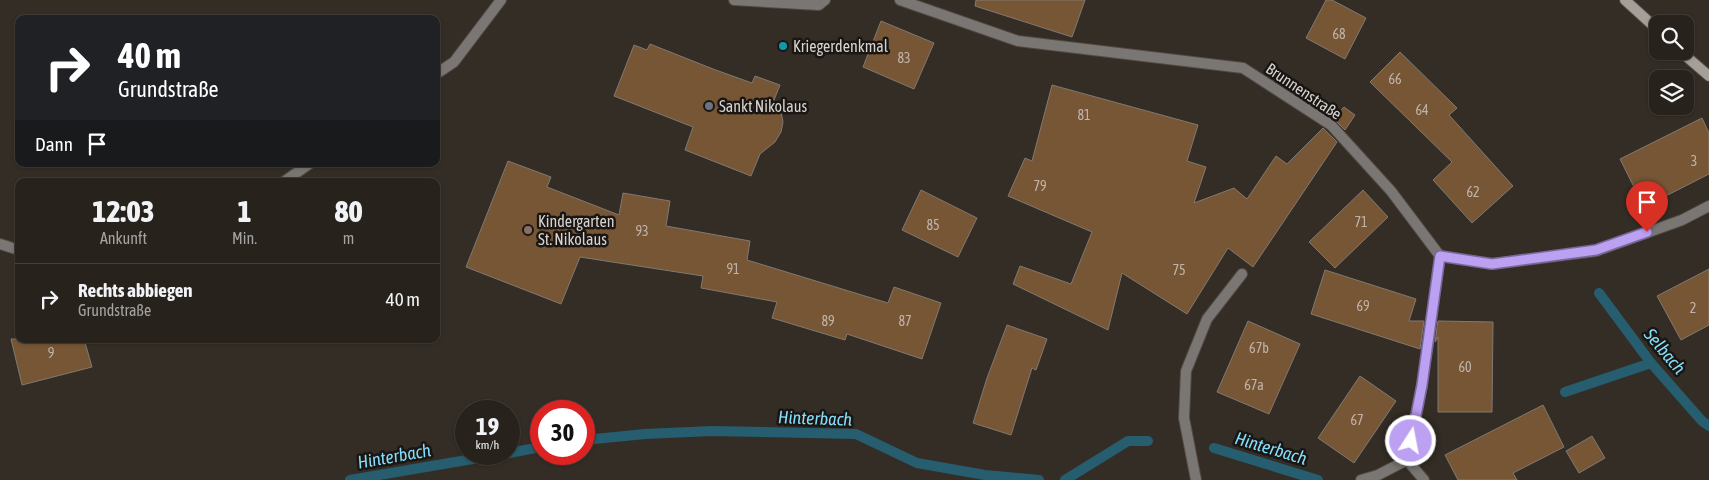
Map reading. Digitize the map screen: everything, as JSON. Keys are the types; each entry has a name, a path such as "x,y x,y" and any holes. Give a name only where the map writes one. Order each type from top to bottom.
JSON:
{"main road":[{"path":"1625,0 1649,22"},
{"path":"1690,60 1709,76"}],"street":[{"path":"440,71 454,62 501,0"},
{"path":"734,0 819,5 825,0"},
{"name":"Brunnenstraße","path":"900,0 1018,41 1243,68 1331,124 1391,191 1440,256"},
{"path":"289,178 305,167"},
{"path":"1424,480 1408,460 1422,385 1440,256 1492,264 1596,250 1682,220 1709,206"},
{"path":"0,244 15,249"},
{"path":"1196,480 1184,418 1186,371 1208,319 1242,274"},
{"path":"1361,480 1378,476 1408,460"}],"building":[{"path":"976,0 1085,0 1072,37 975,6"},
{"path":"1326,0 1332,0 1366,18 1345,59 1306,38"},
{"path":"881,21 934,43 914,89 863,67"},
{"name":"Sankt Nikolaus","path":"650,44 752,83 755,76 780,85 774,100 781,112 783,122 781,132 775,142 760,154 751,176 685,150 693,127 614,96 634,45 647,50"},
{"path":"1400,52 1457,108 1449,115 1513,186 1472,223 1433,180 1452,162 1370,82"},
{"path":"1052,85 1198,125 1187,161 1206,167 1194,203 1234,188 1247,199 1276,156 1287,164 1323,128 1337,142 1253,267 1228,248 1187,314 1122,273 1108,330 1013,284 1020,266 1071,284 1092,232 1008,196 1025,158 1032,161"},
{"path":"1344,107 1355,115 1345,130 1333,118"},
{"path":"1702,118 1709,133 1709,174 1644,207 1620,159"},
{"path":"508,161 551,177 547,187 619,215 623,193 670,201 666,226 750,241 747,260 888,303 894,287 941,303 922,359 847,334 845,340 772,318 777,302 701,288 703,276 580,257 561,304 466,267"},
{"path":"921,190 977,218 958,257 902,230"},
{"path":"1363,190 1388,217 1335,268 1309,242"},
{"path":"1709,269 1709,325 1681,340 1657,296"},
{"path":"1325,270 1416,299 1409,321 1424,321 1420,349 1311,314"},
{"path":"1248,321 1300,344 1269,414 1217,392"},
{"path":"1438,321 1493,322 1492,412 1438,412 1438,337 1435,342"},
{"path":"1007,325 1047,339 1036,370 1032,368 1011,435 973,423 987,378"},
{"path":"11,339 15,339 15,343 85,343 92,367 22,385"},
{"path":"1360,376 1396,401 1354,463 1318,438"},
{"path":"1543,405 1564,447 1513,473 1517,480 1458,480 1445,455"},
{"path":"1592,436 1605,458 1579,473 1566,451"}],"waterway":[{"name":"Hinterbach","path":"1599,293 1651,363 1702,421 1709,426"},
{"name":"Hinterbach","path":"1565,392 1651,363"},
{"name":"Hinterbach","path":"595,439 645,434 712,431 856,434 917,463 985,475 1039,480"},
{"name":"Hinterbach","path":"1065,480 1128,441 1148,441"},
{"name":"Hinterbach","path":"1214,448 1318,480"},
{"name":"Hinterbach","path":"520,451 530,449"},
{"name":"Hinterbach","path":"350,480 455,462"}],"place":[{"name":"Kriegerdenkmal","path":"783,46"},
{"name":"Sankt Nikolaus","path":"709,106"},
{"name":"Kindergarten St. Nikolaus","path":"528,230"}],"route":[{"path":"1411,441 1422,385 1440,256 1492,264 1596,250 1647,232"}],"water label":[{"name":"Selbach","path":"1665,351"}]}
